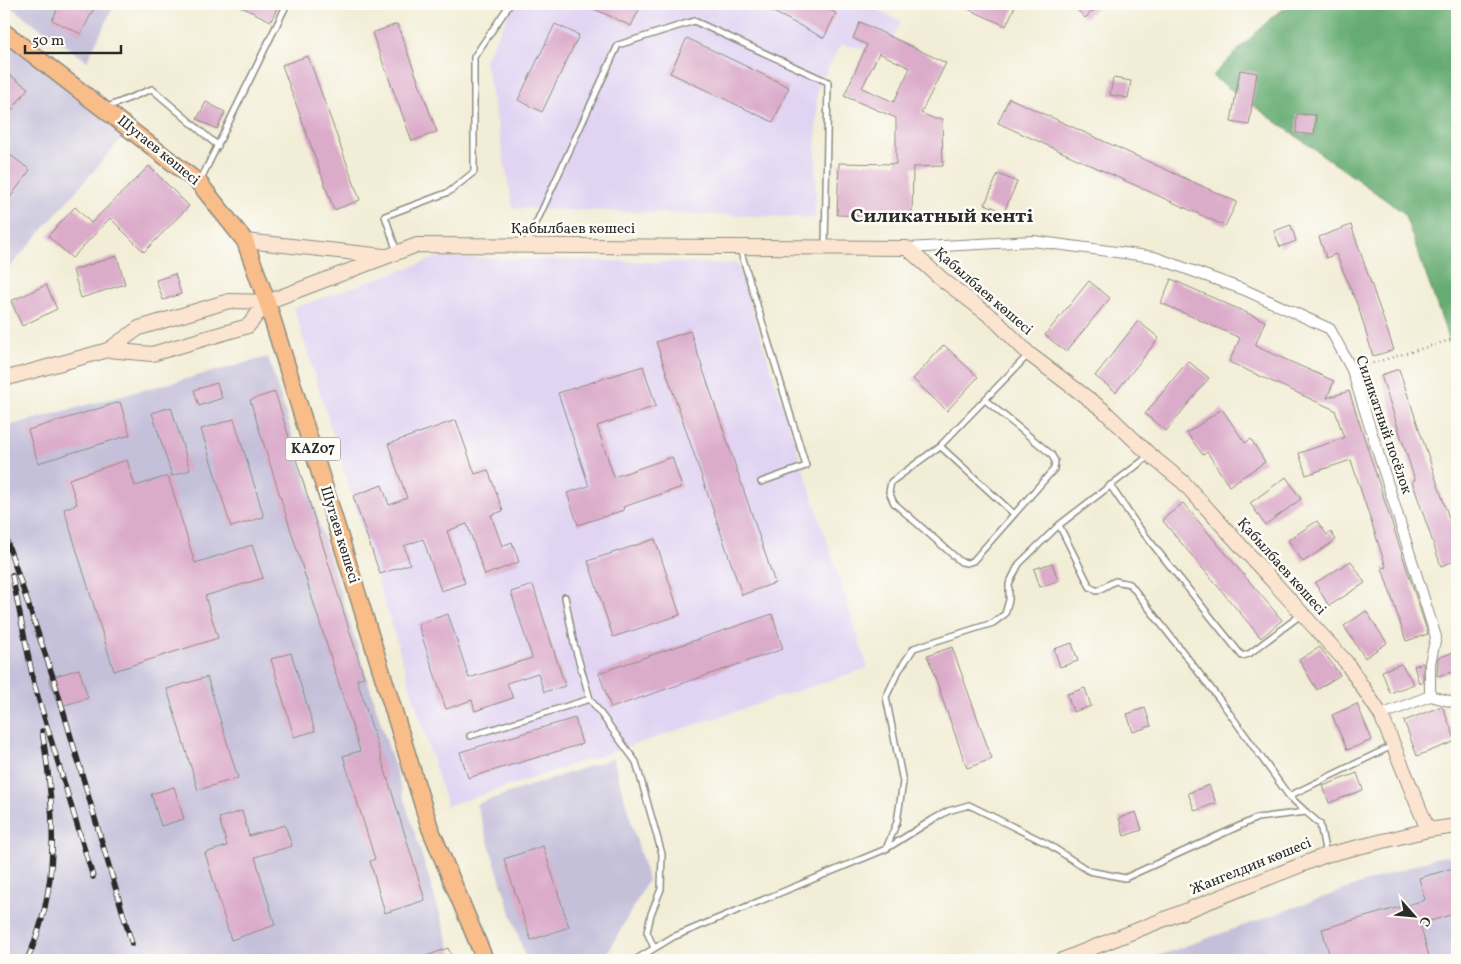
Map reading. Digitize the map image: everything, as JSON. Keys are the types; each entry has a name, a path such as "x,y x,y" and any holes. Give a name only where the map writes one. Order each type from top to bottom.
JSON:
{"highway":[{"name":"Шугаев көшесі","path":"4,32 199,183 245,241 267,302 430,828 485,960"}],"main road":[{"path":"245,241 392,255"},
{"name":"Қабылбаев көшесі","path":"4,379 108,350 139,328 229,301 267,302 417,245 907,248 943,280 994,319 1029,354 1102,409 1150,456 1183,482 1346,662 1380,716 1428,830"},
{"name":"Қабылбаев көшесі","path":"108,350 152,354 248,326 267,302"},
{"name":"Жангелдин көшесі","path":"1062,960 1326,855 1428,830 1457,826"}],"street":[{"name":"Силикатный посёлок","path":"907,248 1033,240 1154,257 1245,290 1330,329 1352,370 1436,637 1430,663 1430,696"},
{"path":"1380,716 1430,696 1457,703"}],"lane":[{"path":"199,183 287,4"},
{"path":"392,255 385,216 449,192 474,172 474,57 510,4"},
{"path":"526,245 618,45 694,21 828,82 825,247"},
{"path":"104,108 152,89 218,146"},
{"path":"739,246 806,466 761,482"},
{"path":"984,400 1051,454 1055,461 1054,469 973,561 967,563 962,562 894,503 889,492 891,482 940,446 984,400 1029,354"},
{"path":"940,446 1014,514"},
{"path":"886,849 897,822 903,782 886,697 898,672 914,648 993,623 1004,614 1009,600 1009,584 1019,564 1060,525 1150,456"},
{"path":"1110,485 1137,525 1242,656 1249,654 1302,613"},
{"path":"1060,525 1090,587 1097,591 1115,580 1130,584 1220,700 1289,796 1320,824 1326,855"},
{"path":"565,597 574,644 590,699 636,762 662,854 660,888 647,932 654,948"},
{"path":"470,736 590,699"},
{"path":"1289,796 1393,746"},
{"path":"635,960 673,937 886,849 948,811 970,805 1048,844 1089,871 1125,878 1256,818 1306,812"}],"path":[{"path":"1352,370 1457,338"}],"shaded area":[{"path":"6,4 115,4 87,61"},
{"path":"514,4 864,4 901,21 893,38 874,29 864,49 841,44 817,90 815,218 513,208 485,60"},
{"path":"4,37 68,87 123,137 4,274"},
{"path":"439,257 737,264 868,668 447,806 294,308"},
{"path":"268,357 454,960 4,960 4,427"},
{"path":"613,758 648,880 608,953 588,960 526,960 476,804"},
{"path":"1457,854 1457,960 1146,960 1434,858"}],"green space":[{"path":"1291,4 1457,4 1457,362 1404,213 1212,76 1272,17"}],"building":[{"path":"60,4 96,4 81,34 52,20"},
{"path":"235,4 279,4 271,21"},
{"path":"584,4 642,4 631,26"},
{"path":"758,4 817,4 836,13 824,38"},
{"path":"957,4 1016,4 1006,26"},
{"path":"1072,4 1101,4 1085,18"},
{"path":"860,22 946,63 921,113 935,119 942,119 943,166 913,167 912,217 837,215 839,163 896,164 896,118 844,96 867,45 853,38","holes":["879,53 910,68 894,102 862,88"]},
{"path":"397,24 437,132 412,141 372,33"},
{"path":"555,24 579,35 542,112 518,100"},
{"path":"687,38 789,87 773,122 670,73"},
{"path":"308,56 360,200 334,210 282,65"},
{"path":"1240,70 1257,73 1249,125 1231,122"},
{"path":"4,71 28,88 4,121"},
{"path":"1113,78 1131,81 1128,98 1110,95"},
{"path":"1009,98 1237,202 1225,226 998,123"},
{"path":"206,102 225,112 217,129 197,119"},
{"path":"1297,114 1316,115 1314,135 1296,133"},
{"path":"4,150 30,170 4,206"},
{"path":"149,166 189,206 144,252 110,218 72,258 48,236 75,207 91,223"},
{"path":"998,174 1017,182 1004,212 985,204"},
{"path":"1291,225 1296,241 1280,247 1274,231"},
{"path":"1351,225 1394,350 1373,356 1359,309 1336,254 1326,258 1319,237"},
{"path":"117,256 125,284 81,298 73,270"},
{"path":"175,274 181,294 163,300 156,280"},
{"path":"1171,279 1265,321 1255,346 1334,381 1327,398 1349,391 1428,634 1406,641 1382,568 1386,567 1351,460 1306,475 1299,453 1344,438 1335,410 1229,362 1240,338 1161,303"},
{"path":"1089,281 1110,298 1066,352 1045,335"},
{"path":"46,285 57,309 22,326 11,301"},
{"path":"1138,321 1159,338 1116,392 1095,376"},
{"path":"690,331 775,583 742,595 656,342"},
{"path":"944,345 978,377 947,411 913,379"},
{"path":"1188,361 1209,378 1166,431 1145,414"},
{"path":"643,366 656,406 597,426 614,477 672,457 682,487 623,507 624,510 578,525 567,493 589,486 558,393"},
{"path":"1399,369 1450,521 1453,520 1457,532 1457,560 1441,566 1412,481 1415,480 1381,375"},
{"path":"217,383 222,398 199,406 194,390"},
{"path":"275,392 364,677 357,679 425,900 385,913 370,861 375,859 343,756 360,751 250,400"},
{"path":"120,402 130,435 38,463 28,430"},
{"path":"171,407 190,470 172,476 152,413"},
{"path":"1222,409 1245,443 1251,439 1265,462 1229,486 1207,452 1203,455 1187,433"},
{"path":"234,419 264,517 231,527 201,429"},
{"path":"456,420 475,474 488,470 503,511 491,515 502,546 512,542 519,562 485,575 467,524 447,531 465,583 441,591 423,539 404,546 410,564 380,574 353,496 382,485 389,505 407,498 388,444"},
{"path":"127,460 135,486 168,476 195,563 252,545 263,578 205,596 218,638 114,671 64,509 77,504 69,479"},
{"path":"1286,477 1301,499 1265,525 1250,503"},
{"path":"1183,503 1282,620 1261,638 1162,520"},
{"path":"1317,521 1327,535 1331,532 1336,540 1303,562 1288,540"},
{"path":"655,539 680,615 613,637 588,561"},
{"path":"1351,561 1365,583 1329,606 1315,583"},
{"path":"1052,563 1058,581 1040,587 1034,569"},
{"path":"533,585 565,686 544,692 538,673 507,683 513,698 475,711 472,700 446,709 418,624 448,614 469,678 532,658 511,592"},
{"path":"1366,611 1387,643 1365,658 1344,626"},
{"path":"772,614 783,649 611,708 599,673"},
{"path":"1072,643 1078,661 1060,667 1054,649"},
{"path":"952,647 992,759 967,768 927,656"},
{"path":"1320,647 1340,675 1317,690 1299,660"},
{"path":"1457,651 1457,671 1437,676 1438,658"},
{"path":"291,653 315,731 294,737 271,659"},
{"path":"1423,663 1423,681 1419,683 1414,666"},
{"path":"1401,664 1414,684 1390,693 1382,671"},
{"path":"79,669 88,698 58,707 49,678"},
{"path":"207,677 238,778 198,790 167,689"},
{"path":"1085,688 1091,706 1073,712 1067,694"},
{"path":"1357,704 1372,740 1347,750 1332,715"},
{"path":"1442,706 1456,741 1417,756 1404,721"},
{"path":"1145,708 1151,726 1133,732 1127,714"},
{"path":"575,718 582,744 468,778 460,752"},
{"path":"1357,773 1363,790 1329,803 1323,786"},
{"path":"1209,785 1216,803 1195,811 1188,793"},
{"path":"174,787 184,819 161,826 151,794"},
{"path":"242,811 249,836 285,825 292,846 255,857 275,925 231,940 205,853 227,846 219,818"},
{"path":"1136,812 1142,830 1124,836 1119,818"},
{"path":"543,846 569,927 531,940 504,859"},
{"path":"1457,867 1457,913 1420,924 1430,960 1331,960 1322,929 1425,900 1419,878"},
{"path":"448,948 453,960 418,959"}],"railway":[{"path":"4,533 55,683 132,944"},
{"path":"12,575 34,684 93,877"},
{"path":"27,960 38,933 46,905 52,847 50,789 42,731"}],"district":[{"name":"Силикатный кенті","path":"942,217"}]}
